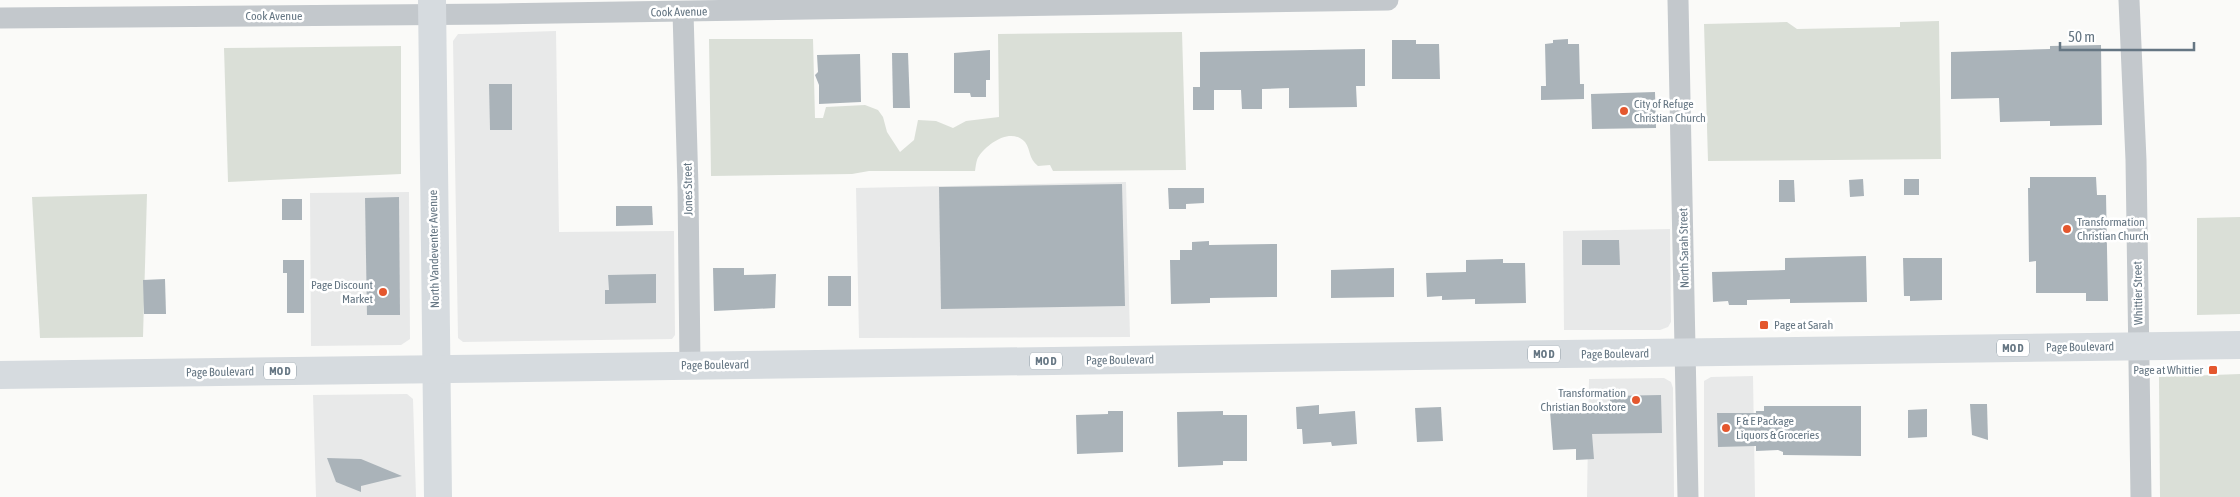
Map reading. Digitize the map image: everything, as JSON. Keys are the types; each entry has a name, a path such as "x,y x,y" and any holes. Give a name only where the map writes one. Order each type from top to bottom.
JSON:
{"main road":[{"name":"North Vandeventer Avenue","path":"432,8 438,497"},
{"name":"Page Boulevard","path":"0,375 2240,345"}],"street":[{"name":"Cook Avenue","path":"0,18 432,8 683,12 1388,0"},
{"name":"North Sarah Street","path":"1678,0 1688,497"},
{"name":"Whittier Street","path":"2129,0 2136,160 2141,497"},
{"name":"Jones Street","path":"683,12 689,197 690,365"}],"shaded area":[{"path":"1939,21 1941,159 1708,161 1704,24 1787,22 1797,29 1900,27 1900,22"},
{"path":"556,31 559,232 674,231 675,335 672,339 463,342 458,338 453,41 458,34"},
{"path":"1182,32 1186,170 1053,171 1050,165 1038,166 1031,157 1025,142 1013,136 1007,136 1000,138 983,151 978,158 975,171 869,171 852,174 711,176 709,39 813,39 815,118 823,118 826,107 865,105 878,110 883,117 887,132 900,152 914,140 918,120 936,121 953,128 966,121 999,117 998,34"},
{"path":"401,46 401,174 228,182 224,48"},
{"path":"1126,182 1130,337 859,338 856,188"},
{"path":"409,192 410,339 401,345 311,346 310,193"},
{"path":"147,194 143,337 40,338 32,197"},
{"path":"2240,217 2240,314 2197,315 2197,218"},
{"path":"1670,229 1671,322 1668,327 1660,330 1564,330 1563,231"},
{"path":"2240,374 2240,497 2160,497 2159,377"},
{"path":"1753,376 1755,497 1704,497 1704,381 1711,377"},
{"path":"1664,378 1671,382 1673,388 1674,497 1587,497 1589,379"},
{"path":"407,394 413,399 416,497 316,497 313,395"}],"building":[{"path":"1568,39 1568,44 1579,44 1580,84 1584,84 1584,99 1541,100 1541,86 1546,86 1545,44 1553,43 1553,40"},
{"path":"1392,40 1416,40 1416,44 1439,44 1440,79 1392,79"},
{"path":"2101,45 2102,125 2050,126 2050,121 2000,122 1999,98 1951,99 1951,52 2050,49 2050,46"},
{"path":"1365,49 1365,86 1356,86 1357,107 1289,108 1289,88 1262,89 1262,109 1242,109 1241,90 1214,90 1214,110 1193,110 1193,87 1200,87 1200,52"},
{"path":"990,50 990,80 986,80 986,97 971,97 970,93 954,93 954,53"},
{"path":"892,53 908,53 910,108 893,108"},
{"path":"860,54 861,102 819,104 819,85 815,75 818,72 817,55"},
{"path":"489,84 512,84 512,130 490,130"},
{"name":"City of Refuge Christian Church","path":"1655,92 1656,128 1592,129 1591,94"},
{"name":"Transformation Christian Church","path":"2030,177 2096,177 2097,195 2106,195 2108,301 2086,301 2086,293 2036,293 2036,261 2029,262 2028,188 2030,188"},
{"path":"1863,179 1864,196 1850,197 1849,180"},
{"path":"1904,179 1919,179 1919,195 1904,195"},
{"path":"1779,180 1794,180 1795,202 1779,202"},
{"path":"1122,184 1125,306 941,309 939,187"},
{"path":"1168,188 1204,188 1204,203 1186,204 1186,209 1169,209"},
{"path":"399,197 400,315 367,315 365,198"},
{"path":"282,199 302,199 302,220 282,220"},
{"path":"616,206 652,206 653,225 616,226"},
{"path":"1582,240 1619,240 1620,265 1582,265"},
{"path":"1209,241 1209,245 1277,244 1277,297 1210,298 1210,303 1171,304 1170,260 1180,260 1180,250 1192,250 1192,242"},
{"path":"1866,256 1867,302 1790,303 1790,299 1747,300 1747,305 1729,305 1728,301 1713,302 1712,272 1785,270 1785,258"},
{"path":"1903,258 1942,258 1942,300 1910,301 1910,296 1904,296"},
{"path":"1503,259 1503,263 1525,263 1526,303 1475,304 1475,299 1442,300 1442,296 1427,297 1426,273 1466,272 1466,260"},
{"path":"283,260 304,260 304,313 287,313 287,273 283,273"},
{"path":"713,268 744,268 744,275 776,274 775,308 714,311"},
{"path":"1394,268 1394,297 1331,298 1331,270"},
{"path":"656,274 656,303 605,304 605,290 609,290 608,275"},
{"path":"828,276 851,276 851,306 828,306"},
{"path":"165,279 166,314 144,314 143,280"},
{"path":"1661,395 1662,433 1592,434 1594,459 1576,460 1576,449 1553,450 1550,411 1610,407 1610,396"},
{"path":"1970,404 1987,404 1988,440 1972,435"},
{"path":"1319,405 1319,414 1355,411 1357,444 1332,446 1331,442 1303,444 1302,429 1297,429 1296,407"},
{"path":"1764,406 1861,406 1861,456 1783,455 1783,452 1778,450 1756,451 1756,446 1718,447 1717,413 1756,413 1756,411 1764,411"},
{"path":"1441,407 1443,441 1417,442 1415,408"},
{"path":"1927,409 1927,437 1908,438 1908,410"},
{"path":"1108,411 1123,411 1123,452 1077,454 1076,415 1108,414"},
{"path":"1223,411 1223,415 1247,415 1247,461 1223,461 1223,465 1178,467 1177,412"},
{"path":"327,458 361,459 402,476 361,486 361,492 336,482"}],"place":[{"name":"City of Refuge Christian Church","path":"1624,111"},
{"name":"Transformation Christian Church","path":"2067,229"},
{"name":"Page Discount Market","path":"383,292"},
{"name":"Page at Sarah","path":"1764,325"},
{"name":"Page at Whittier","path":"2213,370"},
{"name":"Transformation Christian Bookstore","path":"1636,400"},
{"name":"F & E Package Liquors & Groceries","path":"1726,428"}]}
